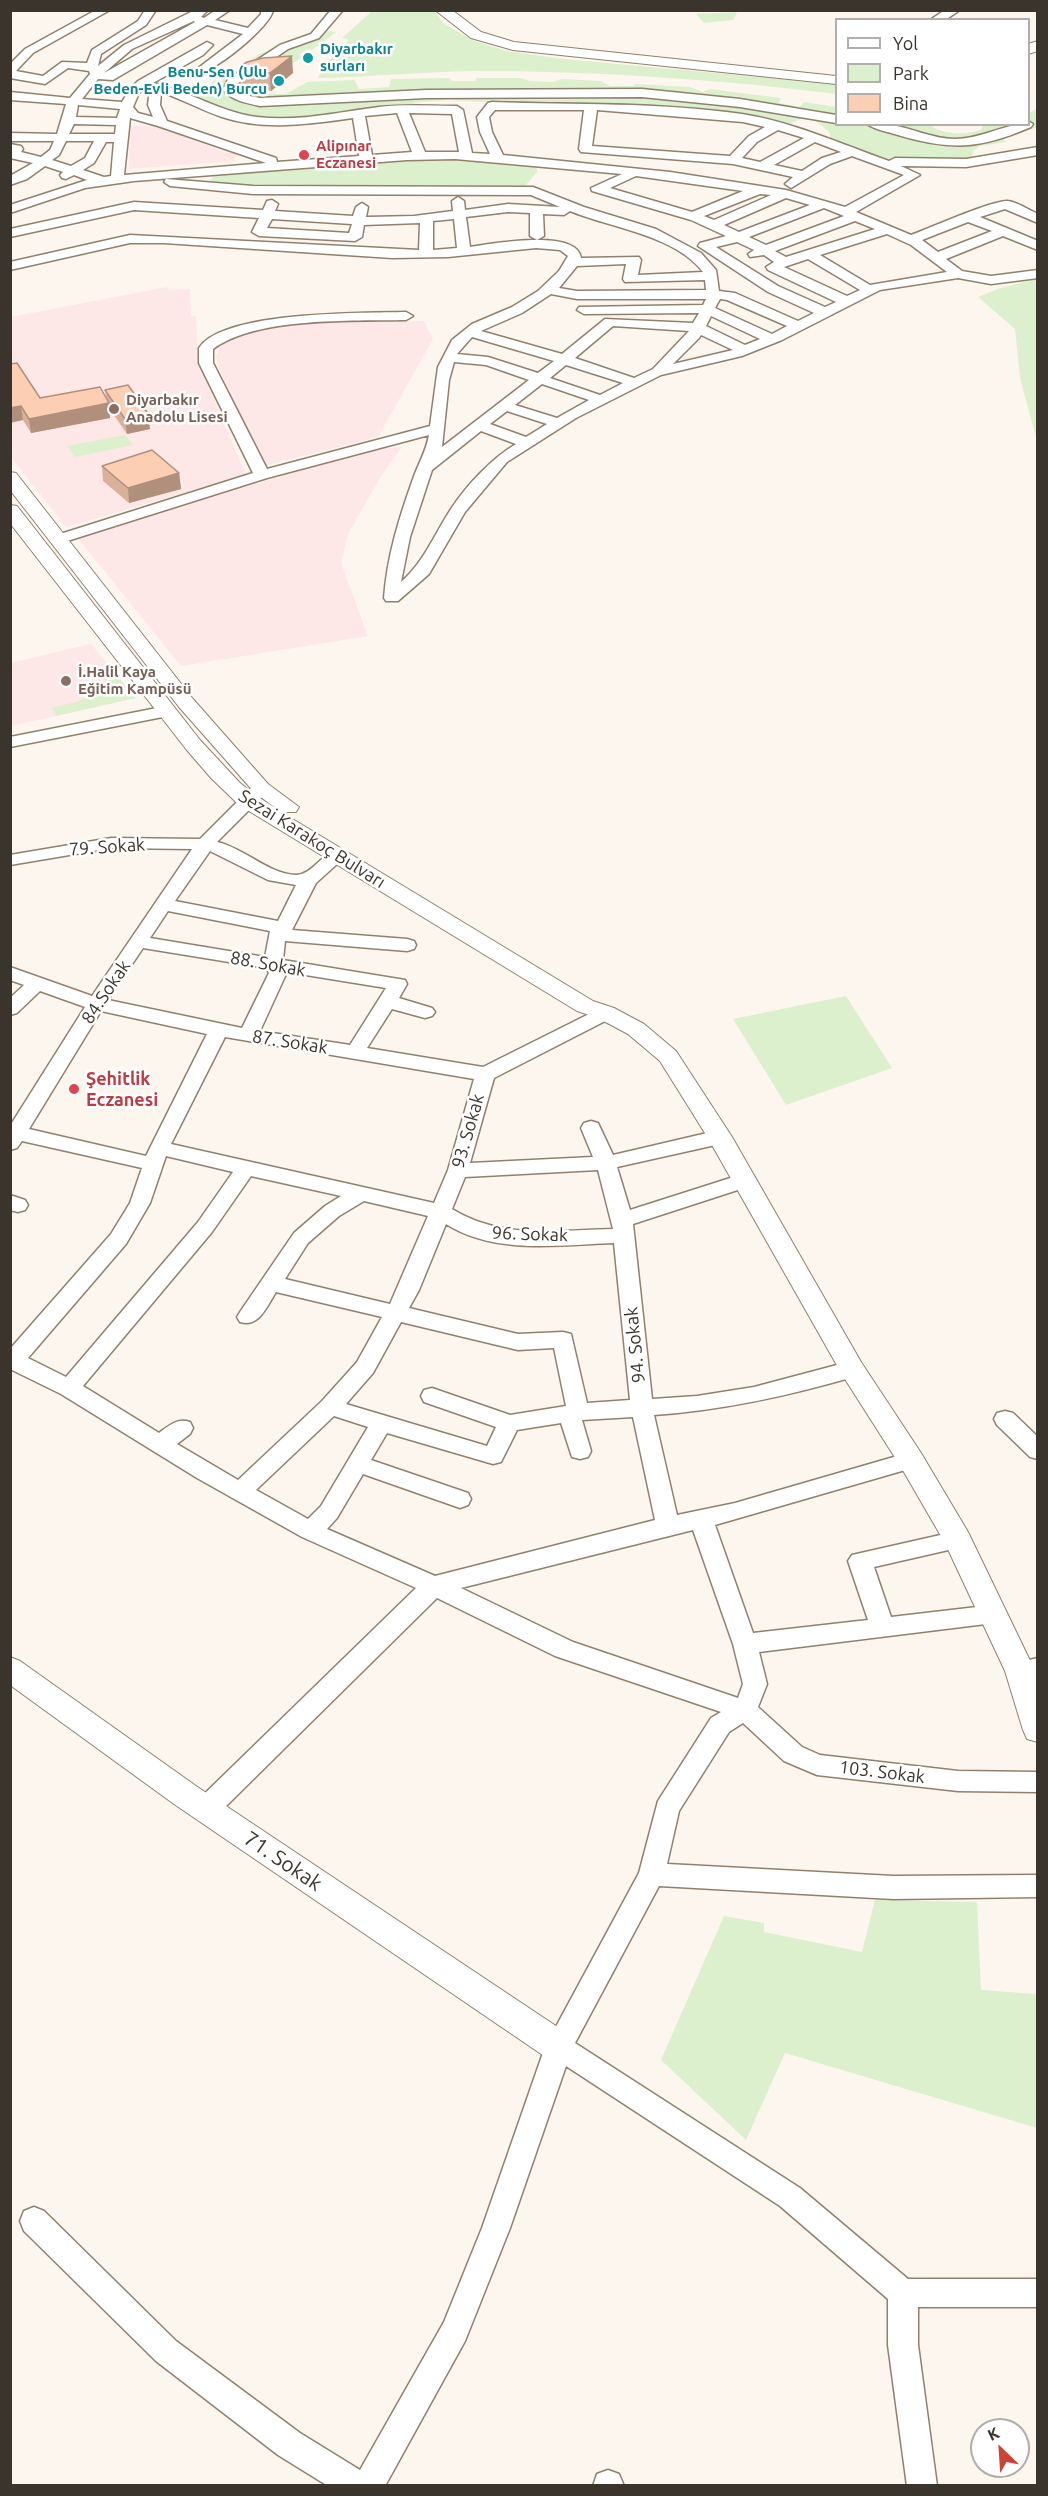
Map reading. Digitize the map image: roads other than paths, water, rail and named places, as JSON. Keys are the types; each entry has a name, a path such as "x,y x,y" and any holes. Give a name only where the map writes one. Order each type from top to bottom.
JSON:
{"street":[{"path":"105,10 29,51 10,72 45,80 66,64 130,86 156,87 190,97 221,113 272,123 302,122 401,109 457,110 466,156"},
{"path":"10,181 17,174 55,152 73,101 98,74 129,47 192,18 225,10"},
{"path":"203,69 250,32 267,15 267,10"},
{"path":"338,10 320,26 318,30 320,32 315,36 284,46 232,82 229,90 241,98 260,102 426,94 642,93 740,103 835,119"},
{"path":"442,10 476,35 513,46 835,80"},
{"path":"939,18 955,10"},
{"path":"98,74 96,52 142,23 152,11"},
{"path":"98,74 205,16 250,32"},
{"path":"130,86 199,53 207,45"},
{"path":"117,180 122,130 130,86"},
{"path":"156,87 154,105 162,123"},
{"path":"10,96 126,106 134,116 162,123 284,165"},
{"path":"498,159 486,132 483,117 492,106 558,108 591,106 716,114 777,126 914,175 850,214 729,263"},
{"path":"591,106 585,149 733,160 803,175"},
{"path":"401,109 420,156"},
{"path":"358,114 366,159"},
{"path":"733,160 753,139 777,126"},
{"path":"883,126 931,140 955,143 988,138 1022,126"},
{"path":"65,129 102,138 122,130"},
{"path":"10,137 27,137 65,129 122,130"},
{"path":"27,137 12,151 103,181"},
{"path":"49,185 90,160 102,138"},
{"path":"764,165 814,138"},
{"path":"880,162 966,163 1038,151"},
{"path":"714,225 782,193 803,175 826,161 853,152"},
{"path":"19,203 83,184 134,177 366,159 466,156 498,159 662,221"},
{"path":"634,172 625,178 597,188 692,216 739,237 784,262"},
{"path":"357,220 458,190 543,177 634,172 782,193 824,204 911,240 958,274"},
{"path":"10,266 85,243 132,223 174,221 219,221 280,247 426,254 506,246 562,246 571,250 575,255 574,262 550,290 517,310 484,323 457,343 440,389 434,450 425,468 407,523 392,598 423,571 458,510 502,459 559,423 656,372 673,358 698,328 713,294 709,270 696,256 674,242 598,215 536,208 508,208 427,218 406,205 368,190 341,204 292,217 266,216 219,221 132,223 96,214 65,190 17,174"},
{"path":"134,177 227,188 297,190 341,204 357,220"},
{"path":"132,223 134,177"},
{"path":"543,177 598,215"},
{"path":"632,199 676,177"},
{"path":"174,221 193,185"},
{"path":"219,221 227,188"},
{"path":"219,221 251,204 257,190"},
{"path":"279,190 259,232 355,237 357,220 368,190"},
{"path":"280,247 292,217 297,190"},
{"path":"458,190 464,251"},
{"path":"692,216 758,190"},
{"path":"1012,207 1030,201 1038,205"},
{"path":"10,220 16,232 34,242 74,233 62,222 19,203"},
{"path":"705,246 739,237 824,204"},
{"path":"911,240 1006,204 1038,219"},
{"path":"536,208 537,236"},
{"path":"62,222 96,214"},
{"path":"968,217 1038,246"},
{"path":"426,254 427,218"},
{"path":"846,301 773,267 887,230"},
{"path":"936,258 1002,232"},
{"path":"688,236 773,289 824,312"},
{"path":"809,255 870,290"},
{"path":"574,262 634,260 630,279 711,276"},
{"path":"656,372 744,350 870,290 921,278 958,274 991,280 1038,274"},
{"path":"550,290 577,295 713,294 730,296 798,326"},
{"path":"584,310 707,309 771,339"},
{"path":"262,475 206,363 204,354 207,345 219,337 277,324 311,319 406,315"},
{"path":"425,468 542,379 610,322 698,328 744,350"},
{"path":"470,332 521,345 636,383"},
{"path":"450,357 488,361 601,400"},
{"path":"505,406 559,423"},
{"path":"480,425 528,443"},
{"path":"59,539 262,475 436,429"},
{"path":"10,477 254,794 294,811 598,999 606,1013 636,1029 668,1056 746,1180 852,1369 911,1460 958,1540 994,1614 1029,1670 1038,1730"},
{"name":"Sezai Karakoç Bulvarı","path":"10,510 200,754 337,856 585,1006 606,1013"},
{"path":"10,742 167,711"},
{"name":"84.Sokak","path":"13,1139 96,1004 205,844 254,794"},
{"name":"79. Sokak","path":"10,860 111,843 205,844 221,848 274,876 292,880 308,880"},
{"path":"248,1035 278,973 273,964 281,932 308,880 337,856"},
{"path":"165,905 281,932 407,945"},
{"name":"88. Sokak","path":"139,942 398,984 387,1001"},
{"name":"87. Sokak","path":"10,973 96,1004 219,1030 485,1074"},
{"path":"10,1009 37,983"},
{"path":"355,1052 387,1001 425,1012"},
{"name":"93. Sokak","path":"240,1491 330,1407 365,1367 396,1314 459,1170 485,1074 606,1013"},
{"path":"219,1030 156,1156 140,1203 119,1239 12,1360 69,1388 310,1531 434,1586 564,1649 745,1710"},
{"name":"94. Sokak","path":"591,1128 606,1163 623,1228 642,1409 668,1526"},
{"path":"459,1170 542,1168 606,1163 720,1137"},
{"name":"96. Sokak","path":"13,1139 246,1168 441,1212 469,1228 491,1234 520,1237 623,1228 746,1180"},
{"path":"69,1388 205,1227 246,1168"},
{"path":"248,1317 301,1238 332,1210 362,1193"},
{"path":"271,1283 518,1342 563,1340 580,1451"},
{"path":"432,1396 508,1423 574,1412 642,1409 754,1395 852,1369"},
{"path":"330,1407 381,1424 493,1455 508,1423"},
{"path":"1005,1419 1038,1451"},
{"path":"310,1531 329,1512 381,1424"},
{"path":"160,1444 182,1428"},
{"path":"206,1809 434,1586 668,1526 735,1512 911,1460"},
{"path":"358,1464 460,1499"},
{"path":"368,2486 455,2331 496,2228 559,2047 652,1874 667,1809 720,1725 745,1710 755,1684 745,1644 701,1519"},
{"path":"883,1627 860,1561 958,1540"},
{"path":"745,1644 994,1614"},
{"name":"71. Sokak","path":"10,1669 206,1809 559,2047"},
{"name":"103. Sokak","path":"745,1710 793,1754 817,1765 958,1781 1038,1782"},
{"path":"652,1874 795,1883 977,1889 1038,1886"},
{"path":"559,2047 790,2197 903,2293 1038,2293"},
{"path":"34,2221 166,2351 289,2444 357,2486"},
{"path":"903,2293 903,2345 922,2486"}],"place":[{"name":"Diyarbakır surları","path":"308,58"},
{"name":"Benu-Sen (Ulu Beden-Evli Beden) Burcu","path":"279,81"},
{"name":"Alipınar Eczanesi","path":"304,155"},
{"name":"Diyarbakır Anadolu Lisesi","path":"114,409"},
{"name":"İ.Halil Kaya Eğitim Kampüsü","path":"66,681"},
{"name":"Şehitlik Eczanesi","path":"74,1089"}]}
